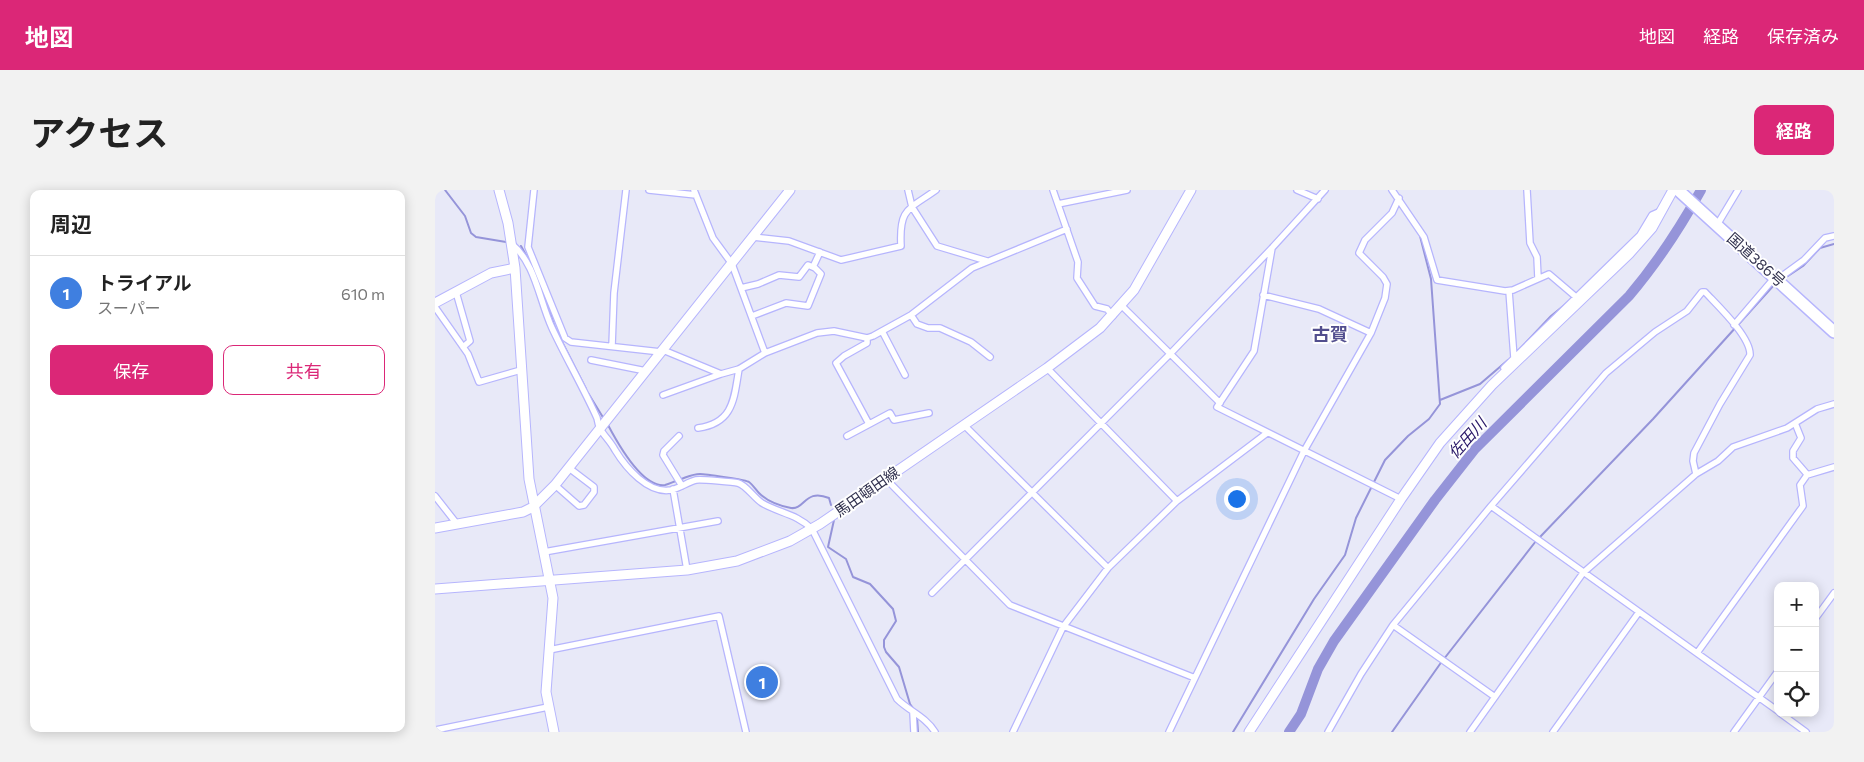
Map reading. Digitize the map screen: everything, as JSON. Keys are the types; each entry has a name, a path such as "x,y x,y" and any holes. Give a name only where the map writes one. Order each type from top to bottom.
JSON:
{"highway":[{"name":"国道386号","path":"1678,190 1834,332"}],"street":[{"path":"499,190 515,268 526,452 533,507 553,598 546,692 554,732"},
{"path":"533,190 528,246 563,334 571,342 662,351 721,374"},
{"path":"613,346 614,293 626,190"},
{"path":"649,190 695,193 713,238 732,264 765,353"},
{"path":"435,528 523,512 533,507 569,468 790,190"},
{"path":"908,190 912,207 937,246 987,261"},
{"path":"753,236 789,242 841,260 901,246 902,217 912,207 936,190"},
{"path":"1053,190 1078,262 1077,278 1095,306 1107,309 1113,316"},
{"path":"1058,204 1127,190"},
{"name":"馬田頓田線","path":"435,589 687,570 737,561 790,541 812,529 1047,368 1113,316 1143,275 1191,190"},
{"path":"1297,190 1318,199"},
{"path":"932,593 1170,354 1325,190"},
{"path":"1392,190 1424,237 1437,280 1509,291 1549,274 1575,296"},
{"path":"1527,190 1530,244 1537,257 1538,278"},
{"path":"1249,732 1401,499 1440,443 1488,389 1629,254 1652,228 1673,190"},
{"path":"1717,225 1738,190"},
{"path":"1169,732 1304,451 1371,333 1385,298 1387,284 1359,253 1365,240 1392,213 1399,198"},
{"path":"1488,389 1513,355 1640,235 1652,215 1661,211"},
{"path":"663,395 739,369 765,353 826,331 867,338 911,315 957,278 987,261 1067,229"},
{"path":"1736,327 1776,278 1804,260 1825,238 1834,236"},
{"path":"511,243 521,251 540,293 552,327 600,427 621,460 639,478 656,489 673,489 680,483 701,479 721,483 737,483 763,503 796,516 812,529 897,699 930,724 935,732"},
{"path":"1272,248 1254,351 1217,408 1401,499"},
{"path":"813,267 820,252"},
{"path":"741,288 759,284 779,275 799,277 807,266 813,267 821,276 808,306 786,303 752,316"},
{"path":"435,303 491,273 515,268"},
{"path":"1509,291 1513,355"},
{"path":"456,292 470,342 463,347"},
{"path":"1328,732 1361,674 1393,625 1491,506 1606,374 1655,332 1687,311 1702,292 1705,292 1736,327 1751,349 1750,355 1720,404 1694,453 1693,462 1696,474"},
{"path":"1263,295 1319,310 1371,333"},
{"path":"1122,306 1220,403"},
{"path":"435,308 463,347 479,382 521,370"},
{"path":"911,315 917,324 928,328 940,328 971,342 990,357"},
{"path":"882,331 905,375"},
{"path":"867,338 867,343 844,356 836,363 869,424"},
{"path":"591,360 646,371"},
{"path":"1047,368 1177,501"},
{"path":"699,428 712,424 730,411 739,369"},
{"path":"1470,732 1583,573 1696,474 1718,460 1733,447 1787,428 1817,409 1834,404"},
{"path":"847,436 890,413 893,420 929,413"},
{"path":"1795,423 1801,438 1793,451 1793,458 1806,473"},
{"path":"964,425 1109,568"},
{"path":"1013,732 1063,627 1109,568 1177,501 1267,433"},
{"path":"679,436 664,451 663,455 680,483"},
{"path":"1697,653 1803,506 1800,485 1807,474 1834,467"},
{"path":"555,485 579,506 584,506 594,492 594,487 569,468"},
{"path":"886,479 1010,605 1195,678"},
{"path":"673,489 687,570"},
{"path":"435,496 457,524"},
{"path":"1491,506 1774,709"},
{"path":"543,552 718,521"},
{"path":"1819,614 1834,593"},
{"path":"1553,732 1639,612"},
{"path":"549,650 719,616 746,732"},
{"path":"1393,625 1495,697"},
{"path":"1734,732 1777,672"},
{"path":"435,730 459,729 548,707"},
{"path":"914,732 915,714"},
{"path":"1786,717 1806,732"}],"waterway":[{"path":"445,190 465,216 471,233 476,237 506,242"},
{"name":"佐田川","path":"1289,732 1301,714 1318,669 1334,641 1435,500 1475,449 1629,296 1668,245 1701,190"},
{"path":"1233,732 1314,599 1345,555 1356,518 1385,460 1408,436 1429,419 1440,404 1431,279 1420,236"},
{"path":"1785,278 1803,266 1820,248 1834,244"},
{"path":"521,246 532,266"},
{"path":"536,275 541,286"},
{"path":"1540,537 1653,419 1774,285"},
{"path":"544,293 555,328 586,389"},
{"path":"1515,354 1551,316 1567,303"},
{"path":"1440,400 1480,384 1508,360"},
{"path":"588,393 604,419"},
{"path":"608,425 617,442 639,472 656,484 665,485 676,481"},
{"path":"681,479 700,474 746,481 766,498 791,508 796,508 810,497 815,496 829,498 831,505"},
{"path":"834,520 828,547 846,559 853,577 870,584 893,609 896,621 884,640 884,647 899,667 910,704 916,712"},
{"path":"1392,732 1440,664 1536,541"},
{"path":"917,717 918,732"}],"place":[{"name":"トライアル","path":"762,682"}],"district":[{"name":"古賀","path":"1330,335"}]}
